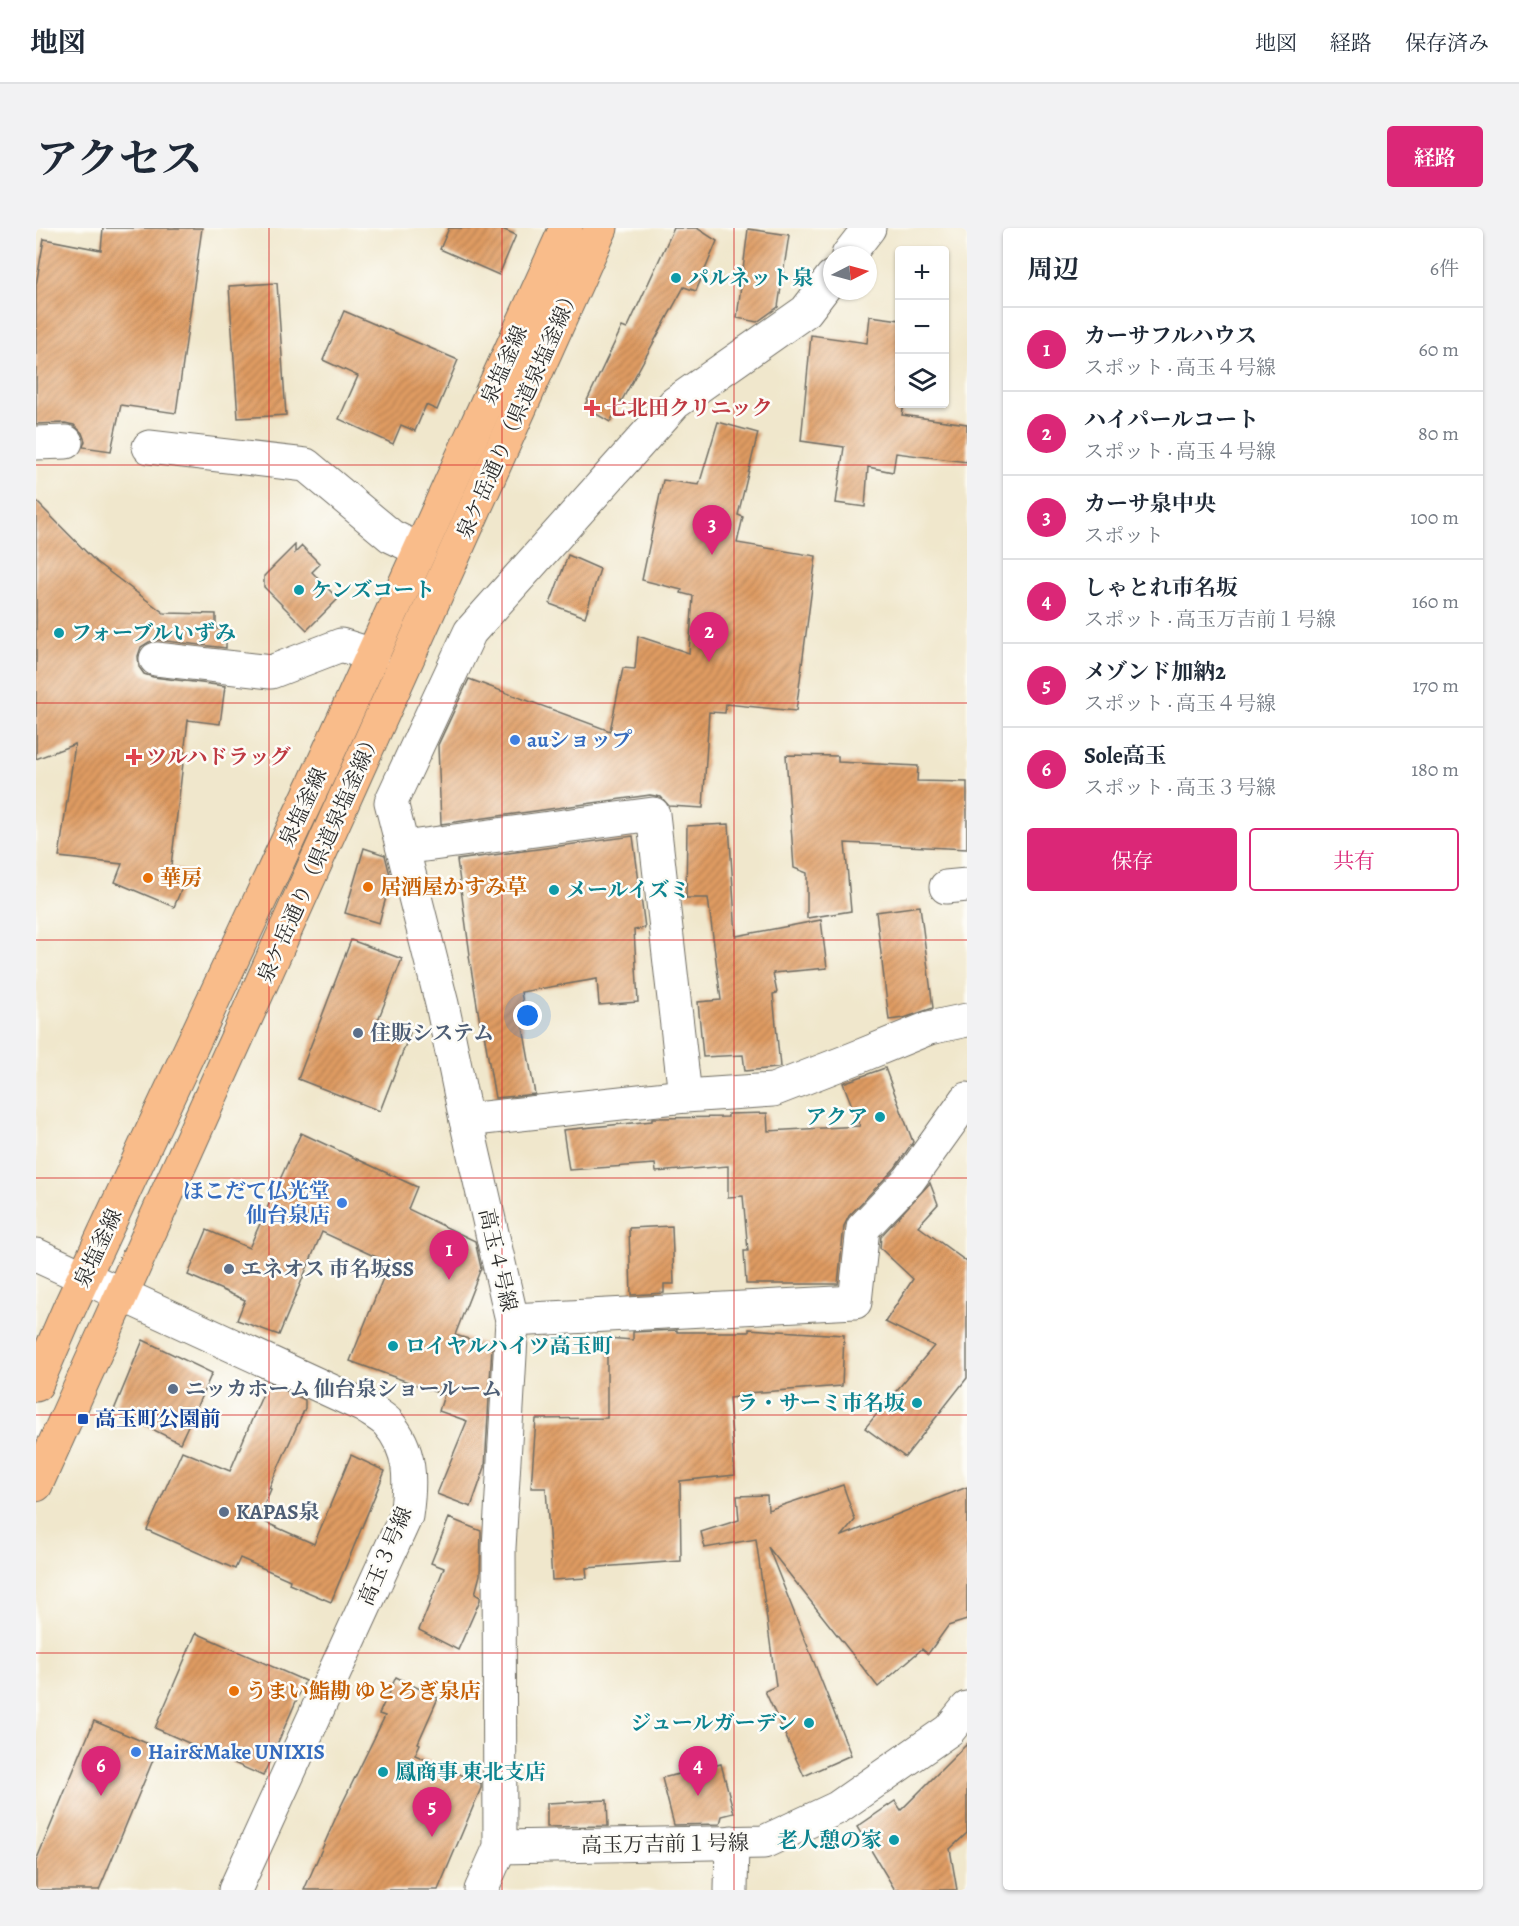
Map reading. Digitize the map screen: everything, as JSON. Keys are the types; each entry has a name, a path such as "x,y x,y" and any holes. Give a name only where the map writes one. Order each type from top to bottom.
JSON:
{"main road":[{"name":"泉塩釜線","path":"36,1385 59,1266 373,655 566,228"},
{"name":"泉ケ岳通り（県道泉塩釜線）","path":"36,1485 601,228"}],"street":[{"path":"855,246 869,228"},
{"name":"高玉４号線","path":"480,1890 500,1847 499,1548 512,1320 465,1120 442,1004 391,802 470,632 675,403 806,311 823,289"},
{"path":"148,447 306,465 391,536 420,550"},
{"path":"156,659 271,672 341,645 373,655"},
{"path":"404,667 445,685"},
{"path":"403,848 653,814 685,1096"},
{"path":"465,1120 685,1096 772,1090 929,1028 967,1020"},
{"path":"512,1320 855,1302 863,1228 909,1180 967,1099"},
{"name":"高玉３号線","path":"59,1266 364,1406 386,1422 405,1450 410,1486 406,1516 235,1890"},
{"name":"高玉万吉前１号線","path":"500,1847 764,1842 837,1808 949,1730 967,1708"},
{"path":"731,1890 732,1842"}],"building":[{"path":"103,228 202,228 176,413 121,405 111,451 83,447 85,441 82,433 74,425 36,424 36,285 44,239 101,250"},
{"path":"449,228 500,228 516,235 499,275 440,249"},
{"path":"674,228 697,228 717,241 696,291 684,287 610,422 584,407 622,327 627,329"},
{"path":"748,229 789,235 778,307 757,322 737,318"},
{"path":"277,283 286,415 238,418 229,286"},
{"path":"344,311 458,360 437,410 426,405 415,431 401,425 393,444 339,419 358,376 323,360"},
{"path":"870,316 895,319 895,408 903,408 902,415 967,424 967,462 896,453 893,472 868,467 865,507 836,503 844,447 801,441 811,335 867,343"},
{"path":"718,422 758,433 738,515 743,517 737,543 816,556 796,711 726,704 725,713 709,712 703,808 669,806 661,797 650,795 441,824 438,745 469,679 610,731 623,668 635,669 638,636 689,653 693,596 681,593 682,590 642,580 663,480 699,485"},
{"path":"36,501 96,562 164,613 216,614 216,629 226,629 226,648 158,640 141,647 138,656 139,667 144,674 225,686 220,724 188,720 171,866 188,873 174,907 115,882 122,864 59,857 75,744 36,759"},
{"name":"ケンズコート","path":"295,545 295,553 302,546 320,564 312,572 338,599 307,630 264,587 264,576"},
{"path":"568,555 600,569 585,617 550,604"},
{"path":"786,755 838,756 838,762 918,766 917,781 967,782 967,849 845,843 851,911 807,918 807,873 794,868"},
{"path":"729,824 736,936 821,920 827,968 773,973 777,993 773,994 780,1067 777,1068 745,1071 743,1055 703,1057 698,1002 721,1000 708,898 686,898 687,826"},
{"path":"633,836 645,928 634,930 638,1002 599,1005 597,979 521,992 525,1015 521,1016 535,1094 495,1098 469,956 457,860"},
{"path":"364,848 385,855 391,879 379,923 345,913"},
{"path":"920,906 933,1008 904,1018 889,1020 876,912"},
{"path":"351,940 402,959 378,1020 410,1033 380,1111 298,1079"},
{"path":"885,1068 913,1142 895,1168 849,1216 844,1226 838,1284 746,1284 744,1251 748,1251 743,1196 728,1197 728,1166 656,1172 655,1164 569,1170 563,1130 652,1121 652,1118 728,1117 728,1114 767,1113 768,1131 860,1126 843,1083"},
{"path":"301,1133 417,1187 408,1209 475,1241 481,1268 455,1335 492,1346 485,1467 471,1507 437,1494 467,1421 439,1411 444,1395 350,1361 389,1263 322,1232 279,1335 237,1320 245,1300 188,1275 207,1230 249,1248"},
{"path":"930,1183 938,1204 918,1226 967,1262 967,1378 905,1457 865,1428 934,1346 885,1322 913,1279 880,1248 881,1236"},
{"path":"672,1226 674,1284 664,1284 664,1293 631,1295 629,1228"},
{"path":"749,1329 844,1335 842,1386 747,1393 747,1396 729,1398 735,1475 680,1481 681,1561 586,1568 587,1578 552,1580 546,1488 531,1488 536,1419 607,1418 607,1338 633,1340 633,1332 677,1330 677,1332 749,1332"},
{"path":"143,1340 212,1373 180,1443 114,1410"},
{"path":"268,1382 305,1400 305,1408 269,1488 271,1489 258,1519 314,1544 351,1455 385,1471 331,1602 289,1584 290,1580 240,1558 235,1569 147,1530 182,1451 230,1471"},
{"path":"843,1485 855,1520 842,1536 967,1487 967,1620 948,1626 928,1654 922,1649 878,1687 768,1547 851,1755 804,1776 765,1691 776,1686 756,1539 705,1548 701,1532 739,1520 737,1496 767,1495 768,1510"},
{"path":"449,1518 481,1531 480,1575 475,1594 480,1597 480,1600 458,1650 419,1630 444,1568 431,1563"},
{"path":"196,1633 305,1681 263,1776 155,1728"},
{"path":"396,1677 438,1698 415,1755 481,1783 481,1788 438,1890 304,1890 340,1808 385,1716 379,1714"},
{"path":"94,1721 158,1748 99,1890 36,1890 36,1861"},
{"path":"967,1744 967,1833 950,1849 957,1890 895,1890 857,1827 895,1801 901,1810"},
{"path":"721,1764 734,1813 722,1816 720,1824 674,1825 662,1778"},
{"path":"607,1800 608,1826 547,1827 547,1803"}],"place":[{"name":"パルネット泉","path":"676,278"},
{"name":"七北田クリニック","path":"592,408"},
{"name":"カーサ泉中央","path":"712,555"},
{"name":"ケンズコート","path":"299,590"},
{"name":"フォーブルいずみ","path":"59,633"},
{"name":"ハイパールコート","path":"709,662"},
{"name":"auショップ","path":"515,740"},
{"name":"ツルハドラッグ","path":"134,757"},
{"name":"華房","path":"148,878"},
{"name":"居酒屋かすみ草","path":"368,887"},
{"name":"メールイズミ","path":"554,890"},
{"name":"住販システム","path":"358,1033"},
{"name":"アクア","path":"880,1117"},
{"name":"ほこだて仏光堂 仙台泉店","path":"342,1203"},
{"name":"エネオス 市名坂SS","path":"229,1269"},
{"name":"カーサフルハウス","path":"449,1280"},
{"name":"ロイヤルハイツ高玉町","path":"393,1346"},
{"name":"ニッカホーム 仙台泉ショールーム","path":"173,1389"},
{"name":"ラ・サーミ市名坂","path":"917,1403"},
{"name":"高玉町公園前","path":"83,1419"},
{"name":"KAPAS泉","path":"224,1512"},
{"name":"うまい鮨勘 ゆとろぎ泉店","path":"234,1691"},
{"name":"ジュールガーデン","path":"809,1723"},
{"name":"Hair&Make UNIXIS","path":"136,1752"},
{"name":"鳳商事 東北支店","path":"383,1772"},
{"name":"Sole高玉","path":"101,1796"},
{"name":"しゃとれ市名坂","path":"698,1796"},
{"name":"メゾンド加納2","path":"432,1837"},
{"name":"老人憩の家","path":"894,1840"}]}
